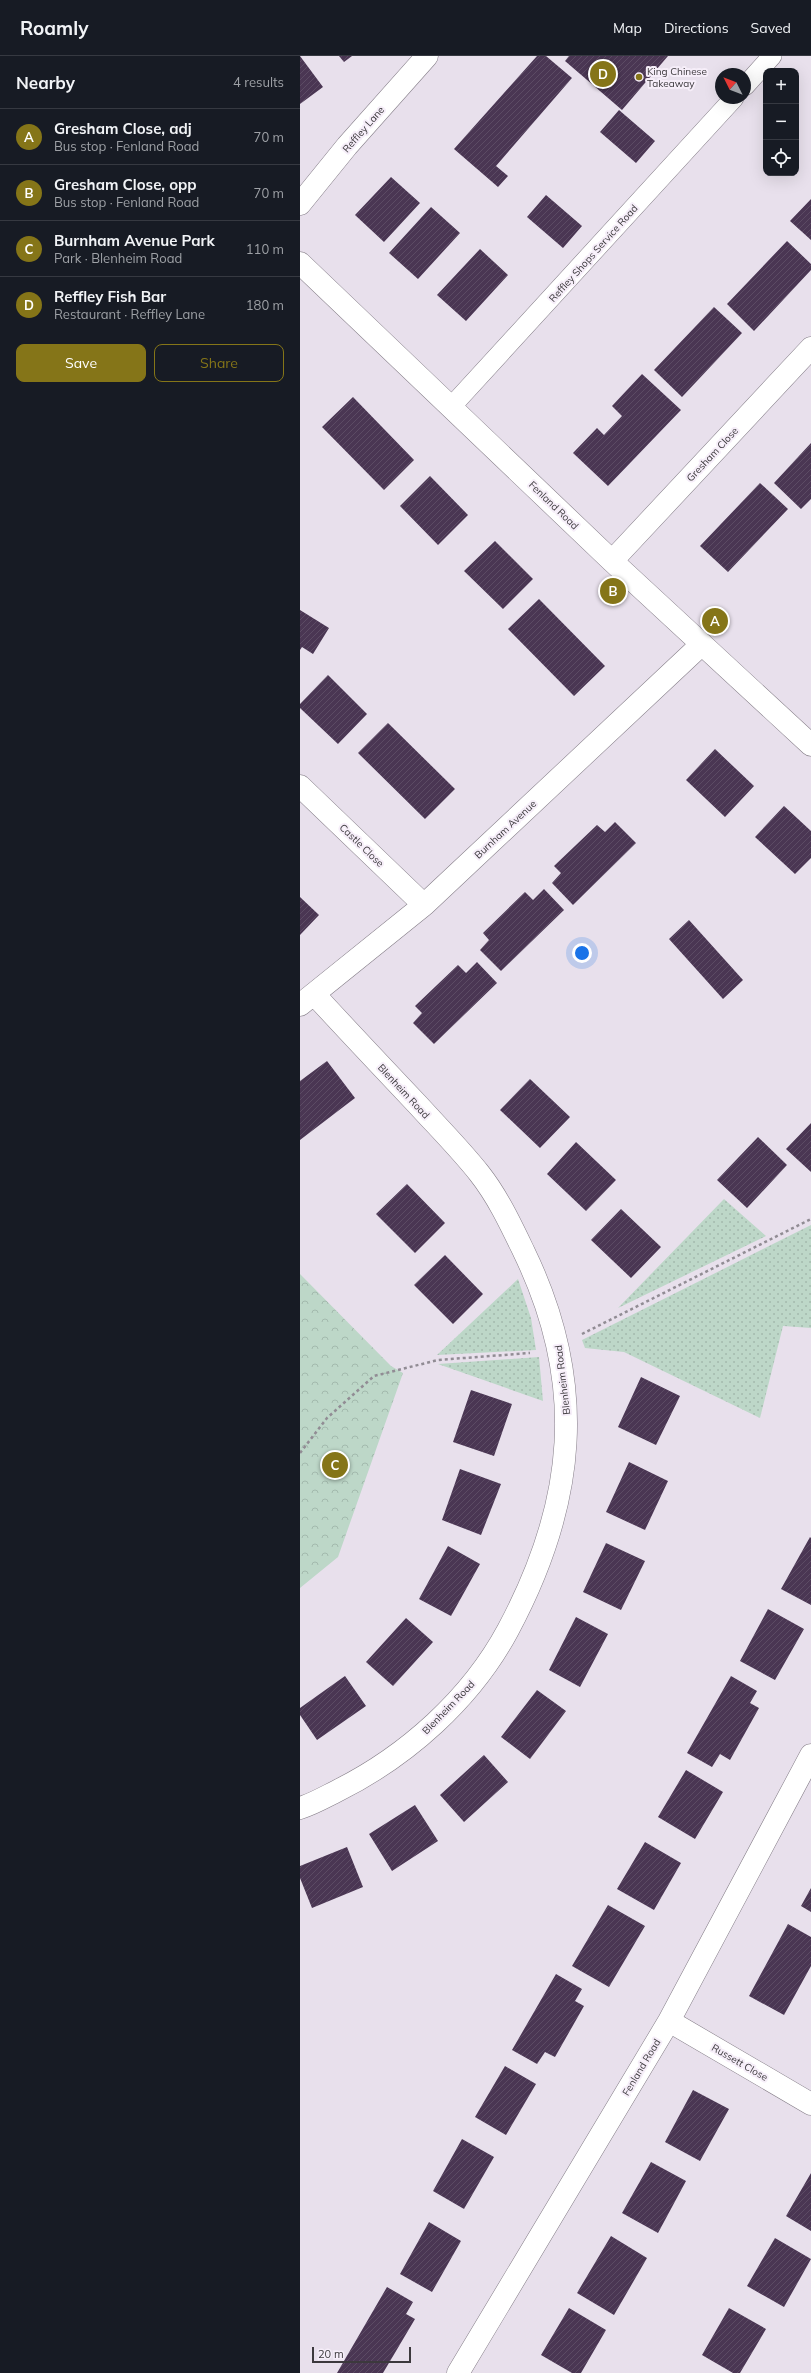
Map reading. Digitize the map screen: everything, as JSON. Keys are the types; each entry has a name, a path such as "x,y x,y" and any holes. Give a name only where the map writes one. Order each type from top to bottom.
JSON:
{"street":[{"name":"Reffley Lane","path":"300,204 347,146 427,56"},
{"name":"Fenland Road","path":"300,263 612,560 811,745"},
{"name":"Gresham Close","path":"612,560 811,348"},
{"name":"Burnham Avenue","path":"307,1000 424,905 702,644"},
{"name":"Castle Close","path":"300,786 424,905"},
{"name":"Blenheim Road","path":"300,1808 351,1784 400,1752 433,1725 463,1694 497,1650 538,1568 555,1516 566,1452 566,1400 559,1346 535,1274 505,1213 480,1174 307,1000"},
{"name":"Fenland Road","path":"458,2373 669,2021 811,1755"},
{"name":"Russett Close","path":"669,2021 811,2104"}],"lane":[{"path":"751,79 772,56"},
{"name":"Reffley Shops Service Road","path":"451,407 729,104"}],"green space":[{"path":"724,1199 766,1236 618,1308"},
{"path":"811,1225 811,1328 783,1326 760,1418 624,1352 585,1348 582,1340"},
{"path":"300,1274 391,1366 403,1373 338,1557 300,1588"},
{"path":"518,1279 531,1318 536,1350 437,1355"},
{"path":"539,1357 543,1401 438,1364"}],"building":[{"path":"300,56 323,87 300,104"},
{"path":"339,56 352,56 344,62"},
{"path":"537,56 546,56 572,78 496,166 508,176 498,187 454,149"},
{"path":"569,56 668,56 622,110 565,61"},
{"path":"619,110 655,141 636,163 600,132"},
{"path":"391,177 420,203 384,242 355,215"},
{"path":"546,195 582,226 563,248 527,217"},
{"path":"811,199 811,240 790,221"},
{"path":"431,207 460,233 418,279 389,253"},
{"path":"787,241 811,264 811,270 754,331 727,304"},
{"path":"480,249 508,275 466,321 437,295"},
{"path":"714,307 742,333 682,397 654,370"},
{"path":"642,374 681,410 608,486 573,453 597,428 604,435 622,416 612,406"},
{"path":"353,397 414,460 384,490 322,427"},
{"path":"811,443 811,499 801,509 774,483"},
{"path":"430,476 468,515 438,545 400,506"},
{"path":"760,483 788,509 728,572 700,546"},
{"path":"495,541 533,579 503,609 464,571"},
{"path":"539,599 605,666 574,696 508,629"},
{"path":"300,610 329,628 313,654 302,647 300,650"},
{"path":"328,675 367,714 338,744 300,708 300,704"},
{"path":"388,723 455,789 425,819 358,753"},
{"path":"715,749 754,786 725,817 686,780"},
{"path":"784,806 811,831 811,858 795,874 755,837"},
{"path":"615,822 636,843 573,905 552,883 561,873 554,866 597,825 605,832"},
{"path":"544,889 564,910 501,971 480,950 489,940 483,933 525,892 533,900"},
{"path":"300,897 319,915 300,935"},
{"path":"689,920 743,980 723,999 669,939"},
{"path":"477,962 497,983 434,1044 413,1023 422,1013 415,1006 458,965 466,973"},
{"path":"327,1061 355,1098 300,1140 300,1081"},
{"path":"530,1079 570,1117 540,1148 500,1110"},
{"path":"811,1123 811,1172 786,1149"},
{"path":"758,1137 787,1165 747,1208 717,1180"},
{"path":"576,1142 616,1180 586,1211 547,1174"},
{"path":"407,1184 445,1223 415,1253 376,1214"},
{"path":"621,1209 661,1247 631,1278 591,1240"},
{"path":"445,1255 483,1294 453,1324 414,1285"},
{"path":"641,1377 680,1396 656,1445 618,1427"},
{"path":"471,1390 512,1404 494,1456 453,1442"},
{"path":"629,1462 668,1481 645,1530 606,1512"},
{"path":"460,1469 501,1484 481,1535 442,1520"},
{"path":"810,1537 811,1538 811,1605 781,1589"},
{"path":"606,1543 645,1561 621,1610 583,1592"},
{"path":"448,1546 480,1564 451,1616 419,1599"},
{"path":"768,1609 804,1629 775,1680 740,1661"},
{"path":"576,1617 608,1634 580,1687 549,1670"},
{"path":"406,1618 433,1642 393,1686 366,1662"},
{"path":"345,1676 366,1706 317,1740 300,1715 300,1708"},
{"path":"731,1676 757,1691 750,1703 759,1708 730,1760 720,1754 712,1767 687,1753"},
{"path":"537,1690 566,1711 530,1759 501,1737"},
{"path":"484,1755 508,1782 464,1822 440,1795"},
{"path":"686,1770 723,1792 695,1839 658,1817"},
{"path":"415,1805 438,1841 392,1871 369,1834"},
{"path":"645,1842 681,1863 654,1910 617,1889"},
{"path":"347,1847 363,1887 312,1908 300,1878 300,1866"},
{"path":"811,1888 811,1912 801,1906"},
{"path":"608,1905 645,1926 609,1987 572,1966"},
{"path":"788,1924 811,1937 811,1966 784,2015 749,1996"},
{"path":"556,1974 582,1989 575,2001 584,2006 555,2057 545,2052 537,2064 512,2050"},
{"path":"505,2066 536,2084 506,2135 475,2117"},
{"path":"693,2090 729,2109 700,2161 665,2142"},
{"path":"462,2139 494,2157 464,2209 433,2191"},
{"path":"651,2162 686,2181 658,2233 622,2213"},
{"path":"811,2173 811,2231 786,2216"},
{"path":"429,2222 461,2241 432,2292 400,2274"},
{"path":"611,2236 647,2258 614,2315 577,2293"},
{"path":"775,2238 811,2259 784,2307 747,2286"},
{"path":"387,2287 413,2302 406,2314 415,2319 383,2373 337,2373"},
{"path":"569,2308 606,2330 581,2373 572,2373 541,2355"},
{"path":"729,2308 766,2329 740,2373 733,2373 702,2355"}],"place":[{"name":"Reffley Fish Bar","path":"603,74"},
{"name":"King Chinese Takeaway","path":"639,77"},
{"name":"Gresham Close, opp","path":"613,591"},
{"name":"Gresham Close, adj","path":"715,621"},
{"name":"Burnham Avenue Park","path":"335,1465"}]}
